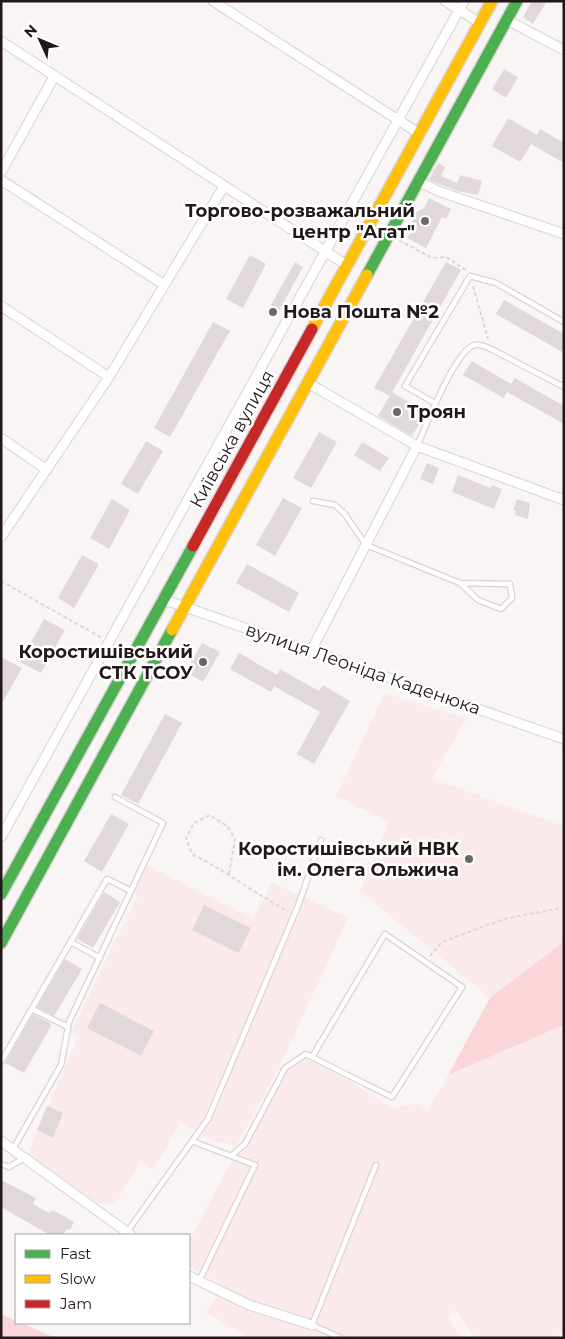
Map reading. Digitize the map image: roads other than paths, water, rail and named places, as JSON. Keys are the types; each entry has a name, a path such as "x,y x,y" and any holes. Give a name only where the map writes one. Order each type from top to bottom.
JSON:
{"street":[{"path":"213,1 420,134"},
{"path":"446,1 480,23"},
{"path":"1,837 464,1"},
{"name":"Київська вулиця","path":"1,894 492,1"},
{"path":"1,943 517,1"},
{"path":"507,20 564,50"},
{"path":"1,41 348,266"},
{"path":"1,172 54,77"},
{"path":"1,180 163,284"},
{"path":"418,181 438,191 564,234"},
{"path":"1,537 109,377 163,284 224,186"},
{"path":"1,306 109,377"},
{"path":"308,383 417,446 564,500"},
{"path":"1,438 47,470"},
{"path":"311,651 417,446"},
{"name":"вулиця Леоніда Каденюка","path":"162,599 564,739"},
{"path":"1,1140 129,1234"},
{"path":"190,1276 249,1306 312,1325"}],"lane":[{"path":"435,403 405,386 470,276 496,283 564,322"},
{"path":"417,446 435,403 461,357 472,346 481,344 564,387"},
{"path":"313,501 335,506 339,509 366,545 460,583 510,584 512,598 501,609 478,600 460,583"},
{"path":"13,1149 61,1065 68,1027 163,823 115,797"},
{"path":"129,1234 208,1119 295,915 321,840"},
{"path":"1,1062 107,879 131,891"},
{"path":"231,1156 244,1144 285,1068 306,1054 392,1098 462,987 385,934 312,1057"},
{"path":"71,942 100,958"},
{"path":"32,1009 68,1027"},
{"path":"192,1141 255,1165 199,1281"},
{"path":"1,1164 9,1167 24,1158"},
{"path":"340,1338 312,1325 376,1165"}],"place":[{"name":"Торгово-розважальний центр \"Агат\"","path":"425,221"},
{"name":"Нова Пошта №2","path":"273,312"},
{"name":"Троян","path":"397,412"},
{"name":"Коростишівський СТК ТСОУ","path":"203,662"},
{"name":"Коростишівський НВК ім. Олега Ольжича","path":"469,859"}]}
